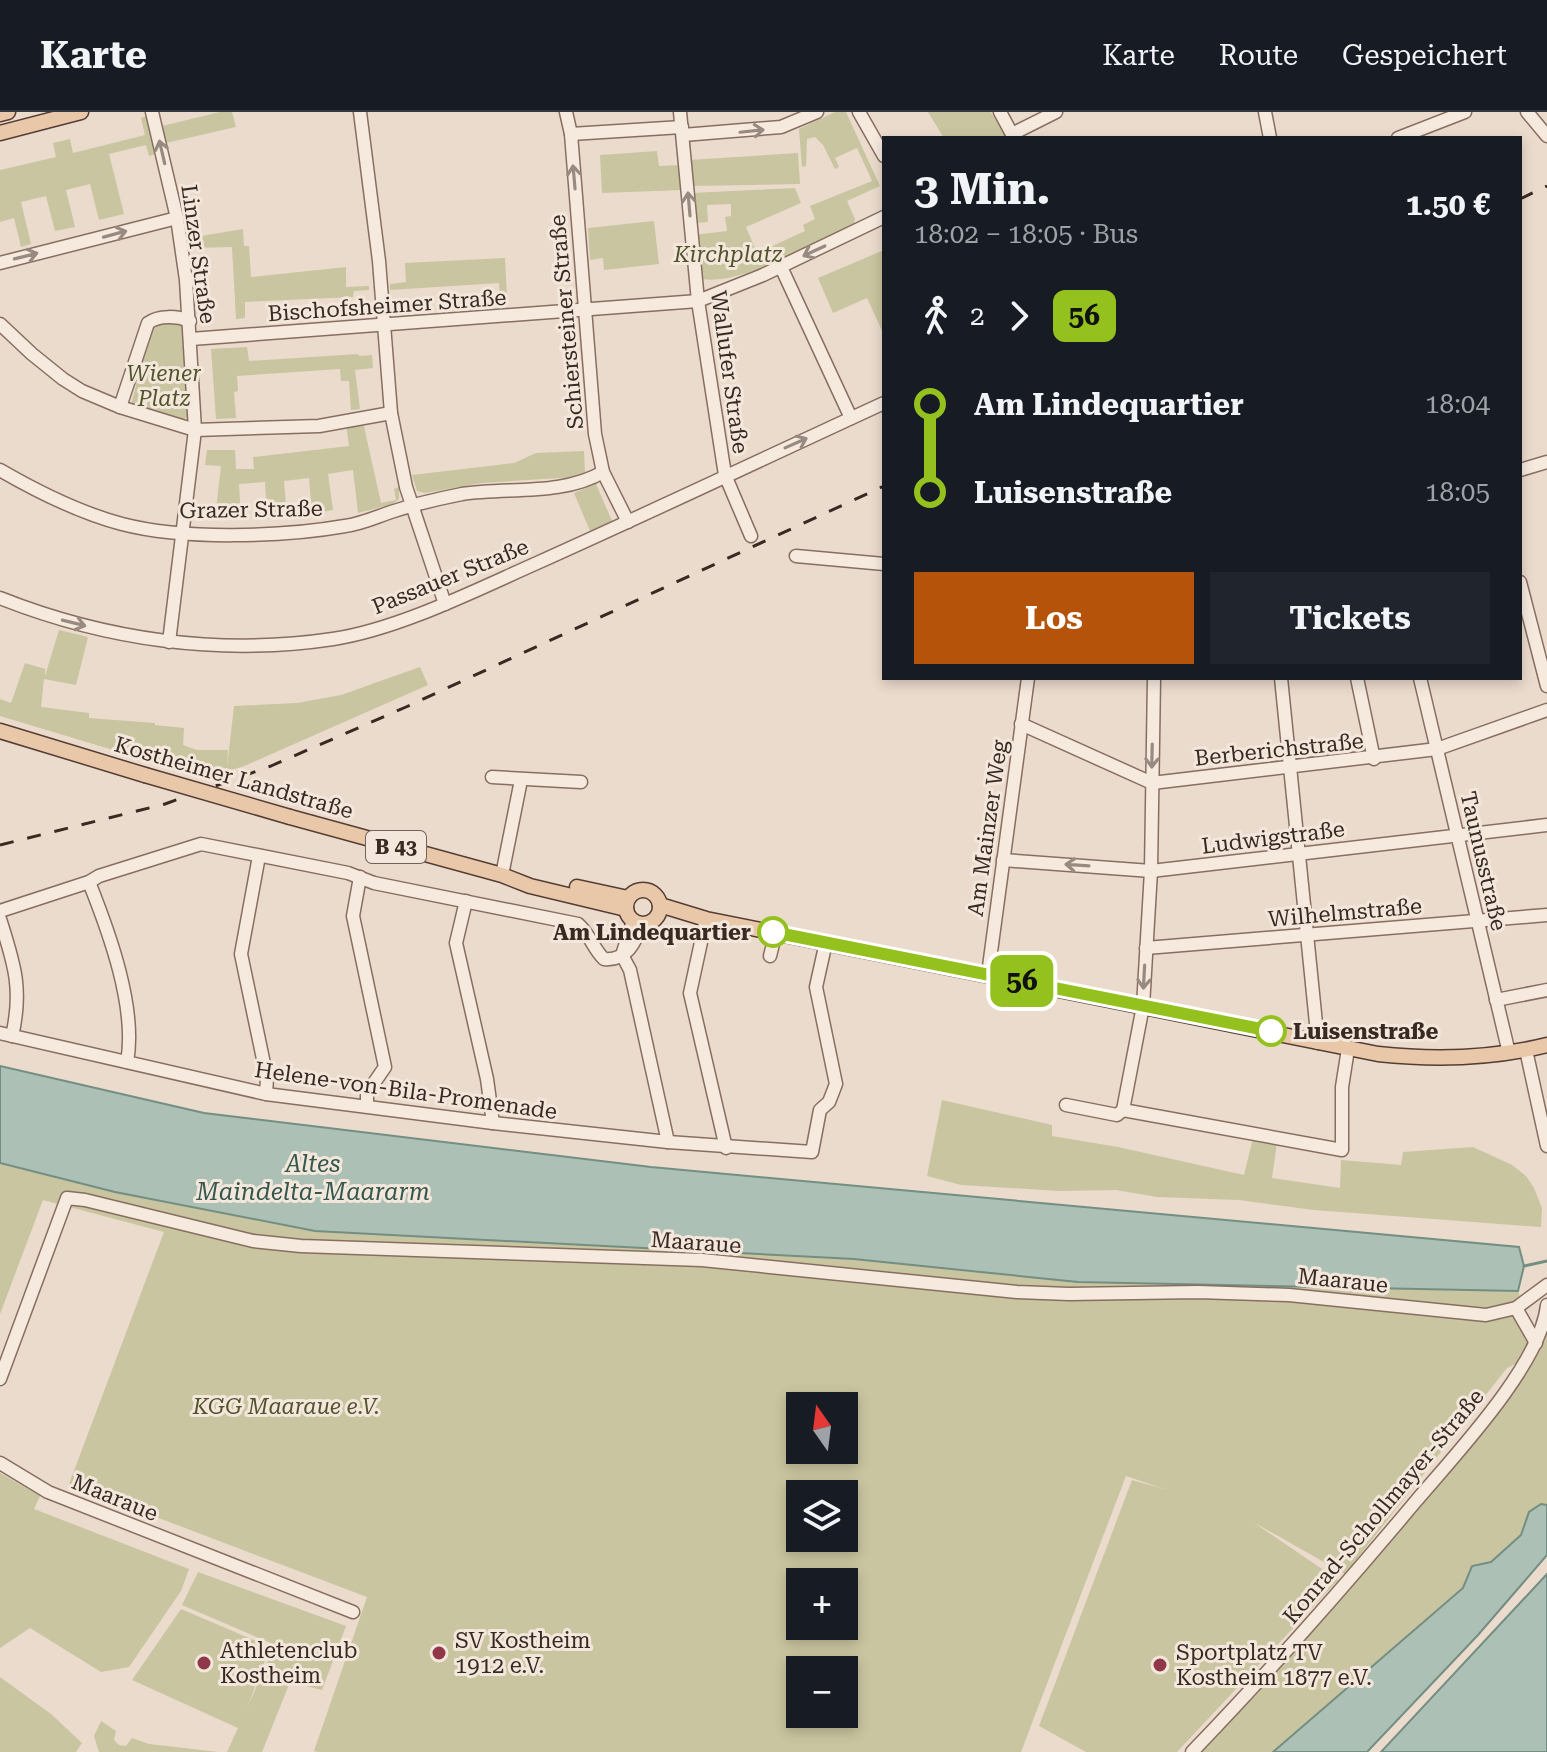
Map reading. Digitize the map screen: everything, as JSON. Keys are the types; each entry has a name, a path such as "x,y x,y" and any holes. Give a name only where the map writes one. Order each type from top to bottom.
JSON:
{"main road":[{"path":"0,114 8,112"},
{"path":"0,133 81,112"},
{"name":"Kostheimer Landstraße","path":"0,731 290,817 502,875 532,877 632,913"},
{"name":"B 43","path":"632,913 637,891 647,890 656,896 659,910 1348,1049 1423,1058 1509,1053 1547,1045"},
{"path":"632,913 650,923 659,910"}],"street":[{"name":"Linzer Straße","path":"152,112 177,218 190,321 195,430 169,642"},
{"path":"360,112 379,261 391,413 411,505 445,604"},
{"name":"Schiersteiner Straße","path":"566,112 571,134 595,434 603,472 628,522"},
{"name":"Wallufer Straße","path":"680,112 698,301 725,475 751,536"},
{"path":"571,134 781,127 817,112"},
{"path":"859,112 882,152"},
{"path":"1000,112 1013,136 1056,112"},
{"path":"1265,112 1270,136"},
{"path":"1403,136 1465,112"},
{"path":"1527,112 1547,136"},
{"path":"0,263 177,218"},
{"name":"Bischofsheimer Straße","path":"191,339 698,301 781,267 882,218"},
{"path":"781,267 851,418"},
{"path":"120,407 148,323 166,317 181,317 190,321"},
{"path":"0,324 63,379 120,407 195,430 319,426 391,413"},
{"name":"Passauer Straße","path":"0,598 67,622 169,642 226,646 281,645 337,639 445,604 882,404"},
{"path":"1522,469 1547,462"},
{"name":"Grazer Straße","path":"0,470 60,501 122,524 183,533 289,533 349,526 411,505 493,489 567,486 586,482 603,472"},
{"path":"796,556 882,564"},
{"path":"1522,593 1541,645 1547,686"},
{"path":"1066,1105 1117,1115 1123,1110 1143,1006 1151,871 1154,680"},
{"path":"1281,680 1318,1043"},
{"path":"1357,680 1373,756"},
{"name":"Taunusstraße","path":"1420,680 1509,1053"},
{"name":"Am Mainzer Weg","path":"988,974 1024,681"},
{"name":"Berberichstraße","path":"1152,783 1290,769 1437,749 1547,710"},
{"path":"1021,724 1152,783"},
{"path":"492,777 581,782"},
{"path":"502,875 521,780"},
{"name":"Ludwigstraße","path":"1003,860 1151,871 1547,825"},
{"path":"0,911 201,844 578,924 604,959 622,955"},
{"path":"259,856 241,954 267,1078 266,1094"},
{"path":"360,877 353,916 385,1067 367,1093 367,1106"},
{"path":"89,882 108,929 126,1005 130,1048 127,1062"},
{"path":"466,901 456,943 487,1079 493,1123"},
{"path":"632,913 622,955 630,970 668,1142"},
{"name":"Wilhelmstraße","path":"1146,948 1547,915"},
{"path":"703,918 690,993 726,1148"},
{"path":"0,919 18,984 18,1013 6,1034"},
{"path":"770,956 776,932"},
{"name":"Helene-von-Bila-Promenade","path":"6,1034 266,1094 668,1142 812,1152 820,1110 829,1102 836,1084 816,987 826,942"},
{"path":"1496,1000 1547,990"},
{"path":"1123,1110 1342,1150 1342,1087 1348,1049"},
{"path":"1526,1050 1547,1146"},
{"name":"Maaraue","path":"0,1379 67,1198 253,1241 301,1246 702,1260 1056,1294 1198,1292 1289,1295 1476,1315 1516,1308 1547,1285"},
{"name":"Konrad-Schollmayer-Straße","path":"1192,1752 1333,1601 1491,1411 1536,1343 1547,1305"},
{"path":"1516,1308 1536,1343"},
{"name":"Maaraue","path":"0,1463 48,1492 353,1612"}],"green space":[{"path":"232,112 236,127 166,143 162,126"},
{"name":"Kirchplatz","path":"835,112 846,112 880,186 847,201 855,219 853,226 754,271 715,280 699,278 694,235 727,231 725,217 731,216 731,204 707,205 708,222 697,223 692,193 795,188 801,203 746,227 757,253 805,231 803,225 815,219 810,206 872,181 857,148 835,158 839,167 835,169 823,145 815,137 807,139 806,166 802,167 799,129"},
{"path":"928,112 991,112 1005,136 943,136"},
{"path":"147,116 156,154 149,156 146,145 109,154 124,214 99,220 90,184 66,190 75,227 55,231 46,196 21,202 31,244 21,247 14,218 0,222 0,170 56,157 53,143 70,139 73,153 145,135 141,118"},
{"path":"657,151 659,166 680,165 683,190 602,193 600,155"},
{"path":"798,153 800,184 691,186 689,160"},
{"path":"654,221 659,264 604,270 603,258 590,260 588,228"},
{"path":"243,229 244,246 249,246 251,277 346,267 346,287 369,286 369,290 354,291 353,297 245,302 245,318 236,319 232,247 191,248 189,238"},
{"path":"882,251 882,331 867,298 833,313 818,278"},
{"path":"505,258 507,299 500,299 499,283 390,290 390,284 406,282 405,263"},
{"name":"Wiener Platz","path":"179,321 185,326 192,416 181,420 130,409 152,322"},
{"path":"247,347 249,361 372,355 373,368 355,370 360,409 351,410 349,381 341,381 340,369 237,376 238,391 234,392 236,418 216,419 211,349"},
{"path":"363,422 381,503 396,500 394,489 399,487 399,499 393,504 358,513 353,470 328,474 333,510 312,514 309,478 284,481 287,516 267,519 265,482 239,484 241,519 215,518 221,466 205,465 207,450 235,450 236,469 254,469 253,457 349,446 346,424"},
{"path":"584,451 585,472 576,477 482,483 425,493 417,491 412,475 514,463 536,453"},
{"path":"596,484 612,521 590,531 574,493"},
{"path":"59,630 88,637 76,685 44,679 41,707 89,713 89,718 184,728 183,745 197,750 228,750 227,768 234,706 297,703 341,695 420,667 428,685 242,767 226,771 225,777 213,780 0,716 0,699 11,703 25,663 45,669 45,676"},
{"path":"942,1100 1052,1125 1052,1136 1244,1175 1253,1138 1277,1142 1272,1178 1340,1188 1341,1160 1401,1165 1403,1152 1473,1147 1512,1165 1526,1176 1542,1208 1541,1227 1314,1210 1239,1200 1157,1197 1116,1190 1060,1191 961,1185 927,1176"},
{"name":"KGG Maaraue e.V.","path":"0,1163 115,1192 315,1231 854,1259 1078,1282 1518,1291 1536,1342 1547,1314 1547,1554 1521,1535 1400,1645 1273,1752 1192,1752 1440,1473 1526,1359 1507,1368 1345,1574 1253,1522 1338,1580 1177,1752 1086,1752 1039,1726 1132,1480 1164,1489 1126,1476 1021,1752 317,1752 314,1751 367,1597 69,1484 164,1232 43,1200 0,1314"},
{"path":"0,1473 40,1496 34,1509 189,1569 181,1591 129,1667 101,1672 30,1628 0,1648"},
{"path":"198,1572 346,1626 322,1690 290,1682 262,1752 227,1752 238,1728 132,1680 181,1609 270,1647 247,1708 275,1645 182,1605"},
{"path":"0,1677 51,1714 82,1743 76,1752 0,1752"},
{"path":"101,1721 116,1731 114,1740 119,1745 126,1746 132,1738 149,1744 219,1752 99,1752 94,1736"}],"water":[{"name":"Altes Maindelta-Maararm","path":"0,1066 204,1113 651,1167 1519,1247 1524,1266 1518,1291 1078,1282 854,1259 315,1231 115,1192 0,1163"},
{"path":"1541,1504 1547,1505 1547,1555 1478,1635 1367,1752 1273,1752 1463,1588 1472,1566 1491,1562 1521,1535 1529,1512"},
{"path":"1547,1574 1547,1752 1381,1752"}],"waterway":[{"path":"1524,1266 1547,1261"}],"railway":[{"path":"1522,198 1547,186"},
{"path":"0,845 165,804 271,766 406,707 882,487"}],"bus line":[{"name":"56","path":"773,932 1271,1031"}],"place":[{"name":"Am Lindequartier","path":"773,932"},
{"name":"Luisenstraße","path":"1271,1031"},
{"name":"SV Kostheim 1912 e.V.","path":"439,1653"},
{"name":"Athletenclub Kostheim","path":"204,1663"},
{"name":"Sportplatz TV Kostheim 1877 e.V.","path":"1160,1665"}]}
